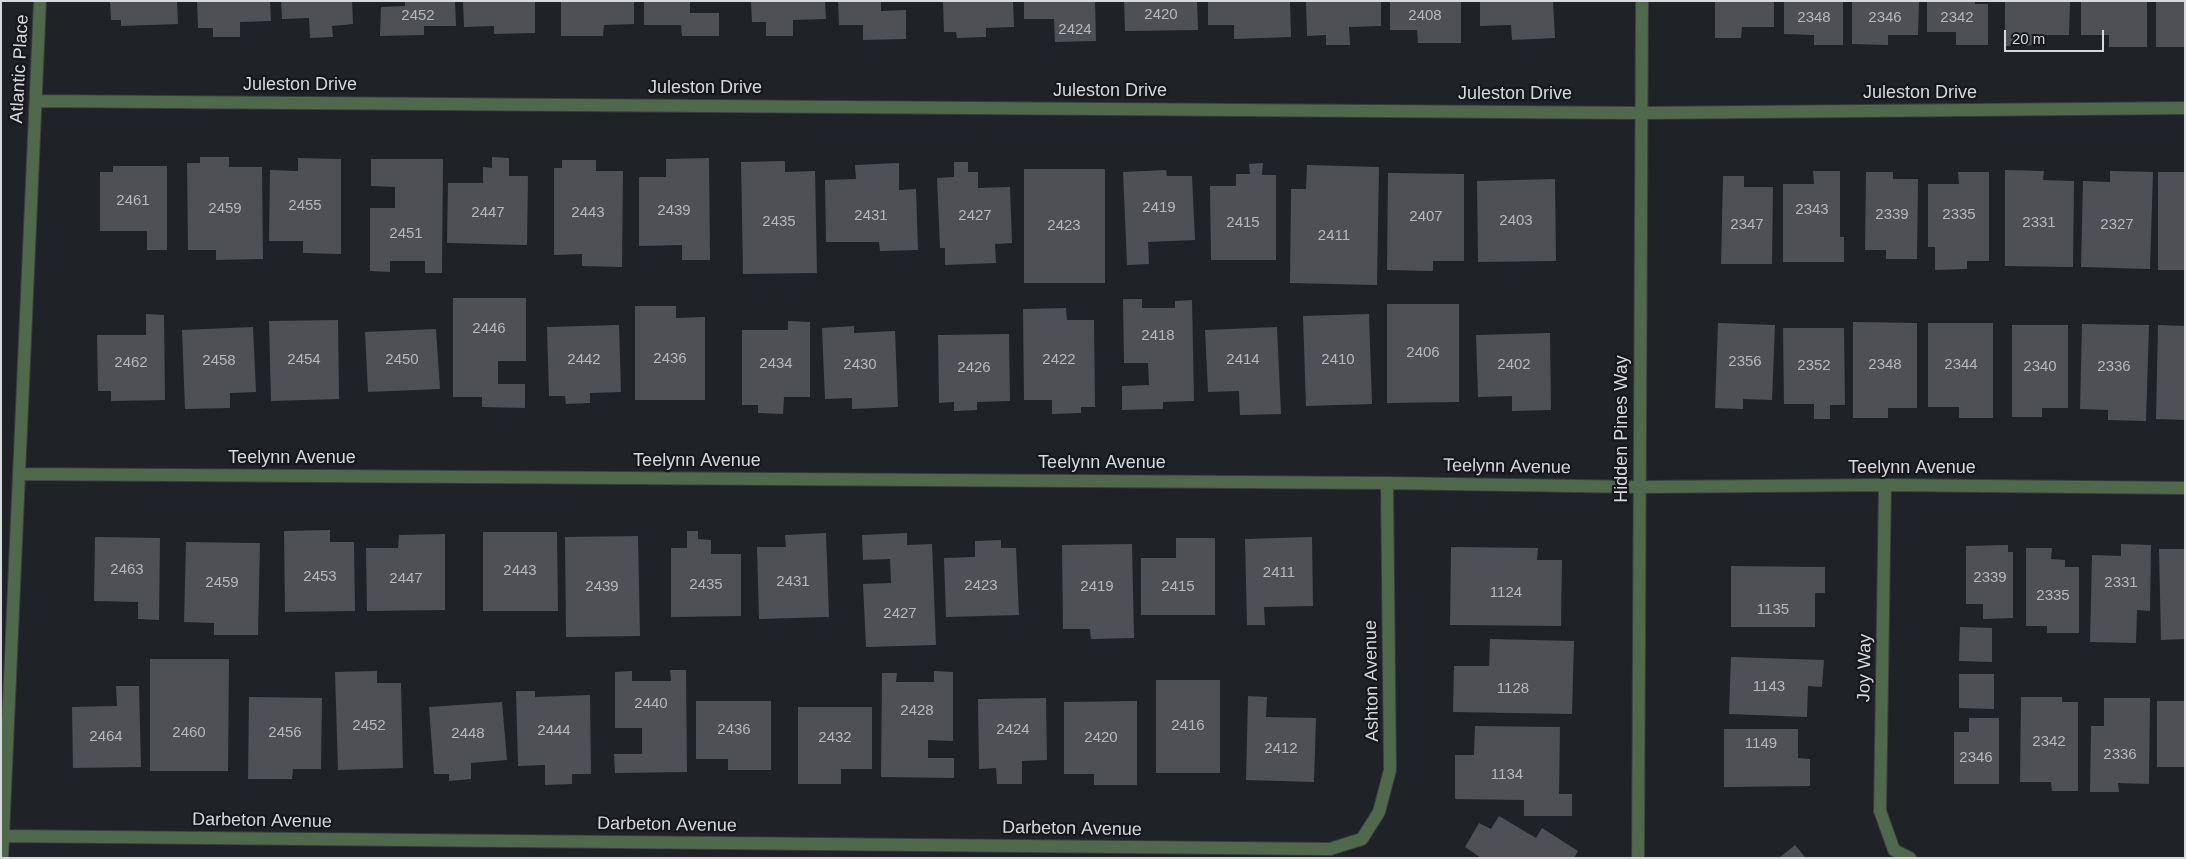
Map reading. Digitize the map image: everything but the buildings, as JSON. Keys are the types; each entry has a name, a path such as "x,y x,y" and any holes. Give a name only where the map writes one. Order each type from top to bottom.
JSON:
{"street":[{"name":"Atlantic Place","path":"2,858 40,1"},
{"name":"Hidden Pines Way","path":"1638,858 1642,1"},
{"name":"Juleston Drive","path":"36,101 1642,113 2185,108"},
{"name":"Teelynn Avenue","path":"19,474 1639,486 1885,485 2185,488"},
{"name":"Ashton Avenue","path":"1330,850 1362,839 1378,812 1390,770 1387,483"},
{"name":"Joy Way","path":"1885,485 1880,811 1894,850 1910,858"},
{"name":"Darbeton Avenue","path":"4,836 1330,850"}]}
